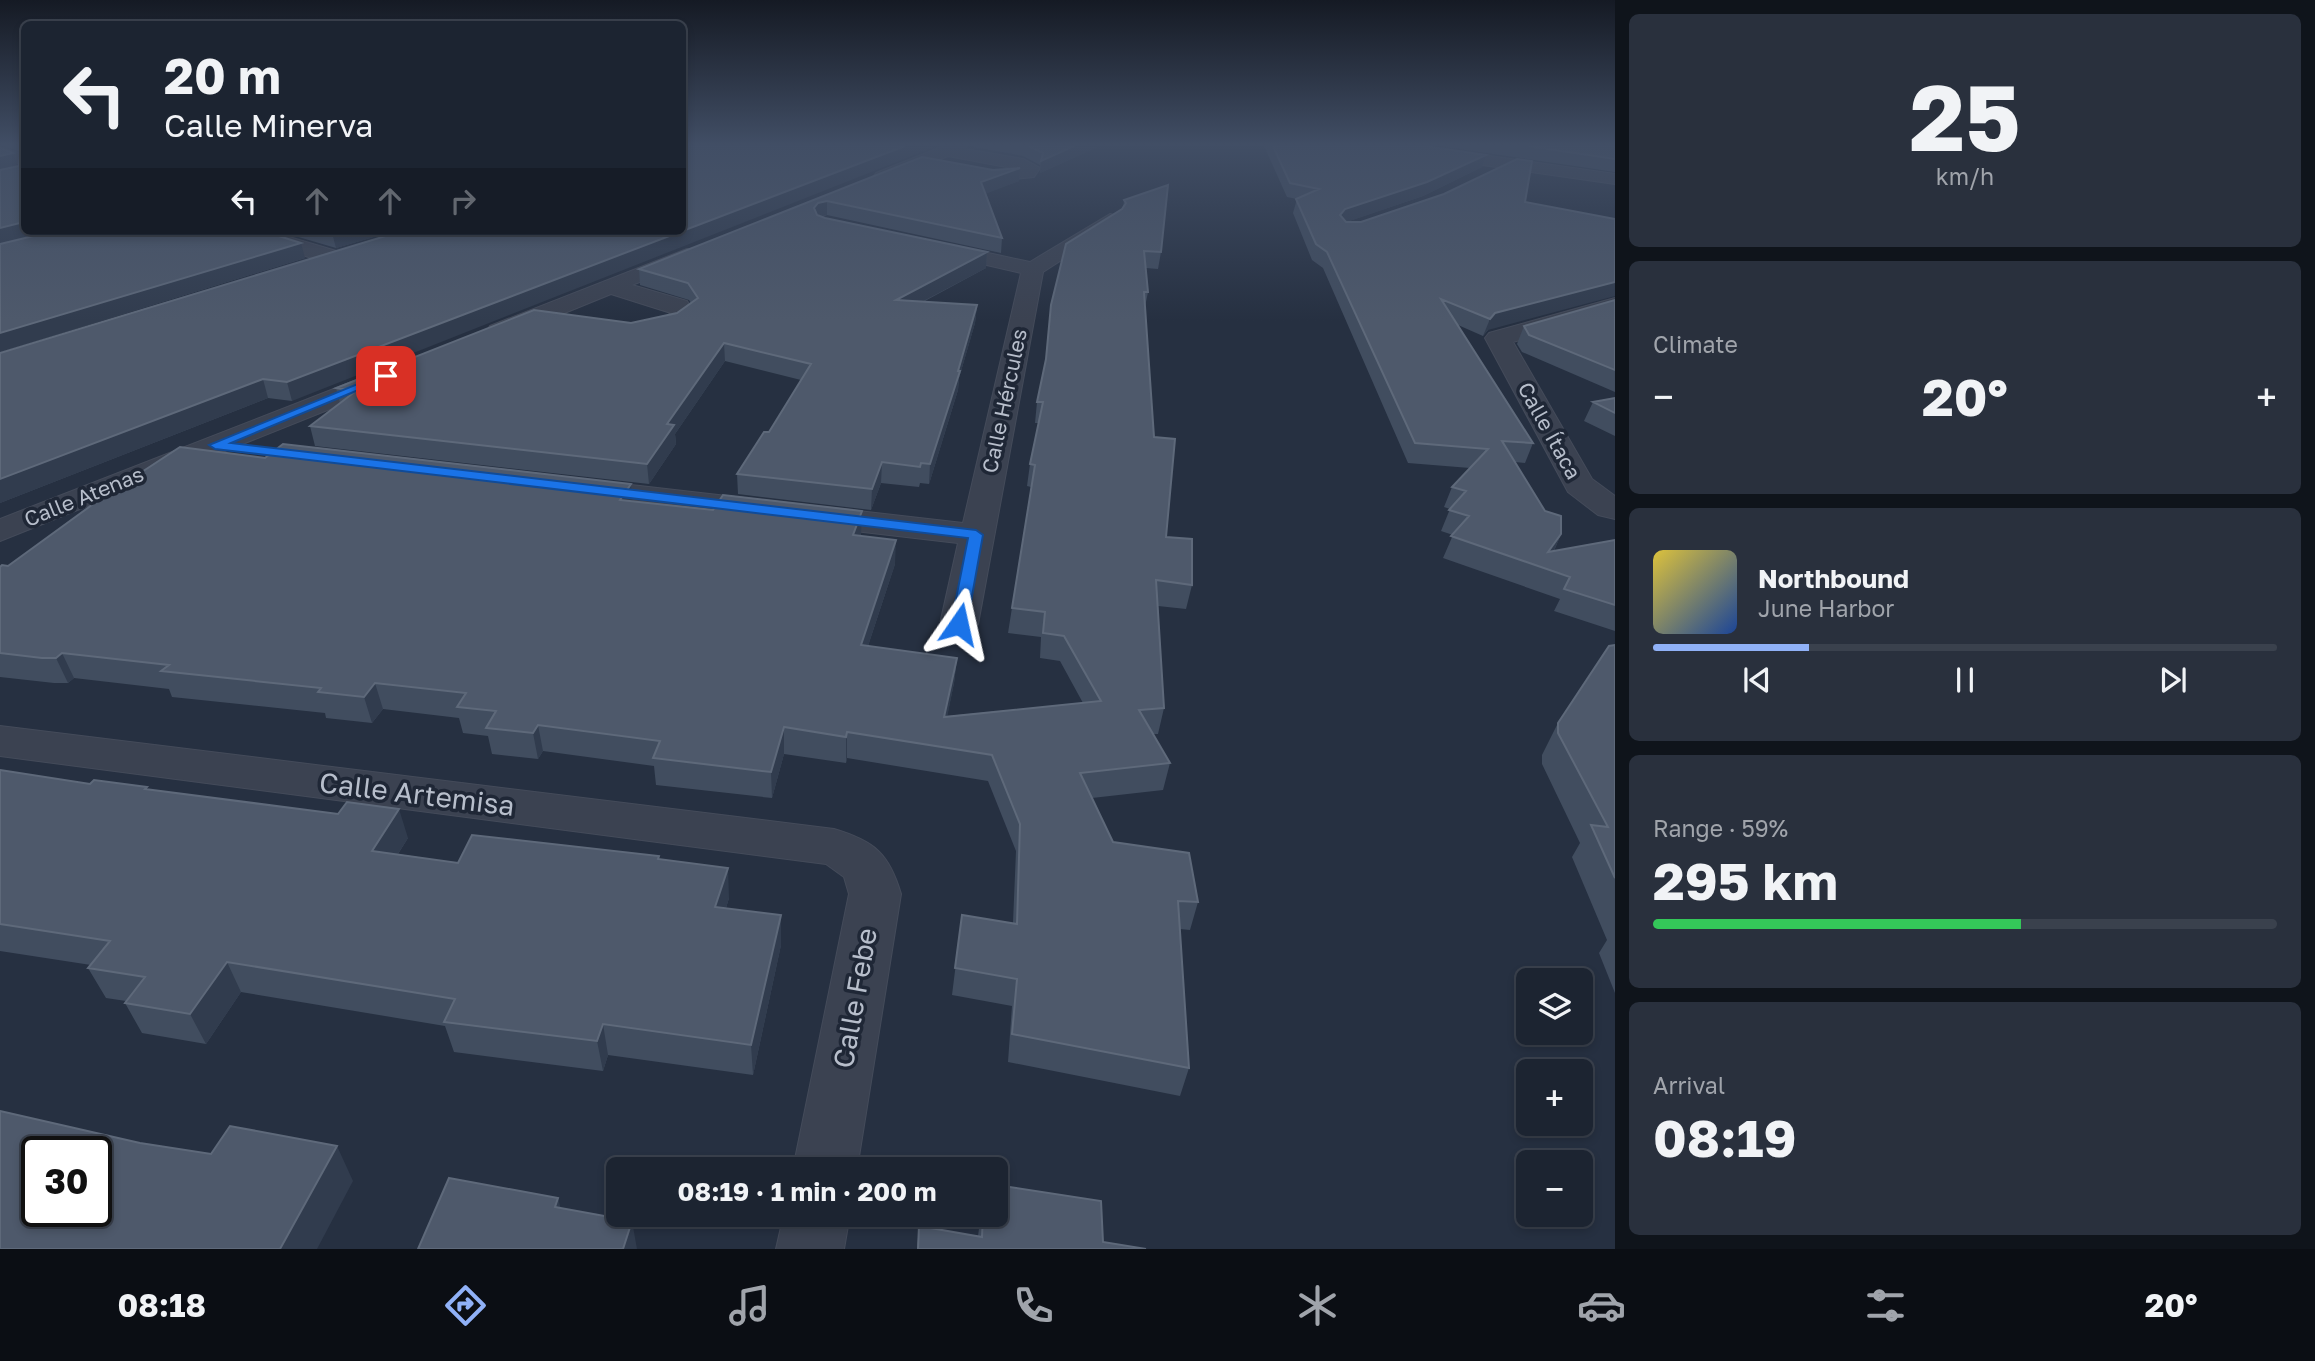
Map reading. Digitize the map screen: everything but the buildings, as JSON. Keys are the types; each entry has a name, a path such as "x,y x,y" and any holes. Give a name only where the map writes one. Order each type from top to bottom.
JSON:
{"street":[{"path":"917,244 1033,269 1111,219"},
{"path":"261,235 335,258"},
{"path":"482,338 709,246"},
{"path":"297,270 361,251"},
{"name":"Calle Hércules","path":"959,624 1033,269"},
{"path":"608,286 679,306 684,314 673,324 646,330 622,330"},
{"name":"Calle Ítaca","path":"1615,305 1498,338 1579,485 1615,509"},
{"path":"533,317 584,324"},
{"name":"Calle Atenas","path":"0,531 406,368"},
{"path":"215,445 270,452"},
{"path":"543,485 976,535"},
{"name":"Calle Artemisa","path":"0,741 834,847"},
{"name":"Calle Febe","path":"827,1157 875,894 871,876 859,857 834,847"},
{"path":"810,1249 814,1227"}],"route":[{"path":"386,376 215,445 976,535 959,624"}]}
